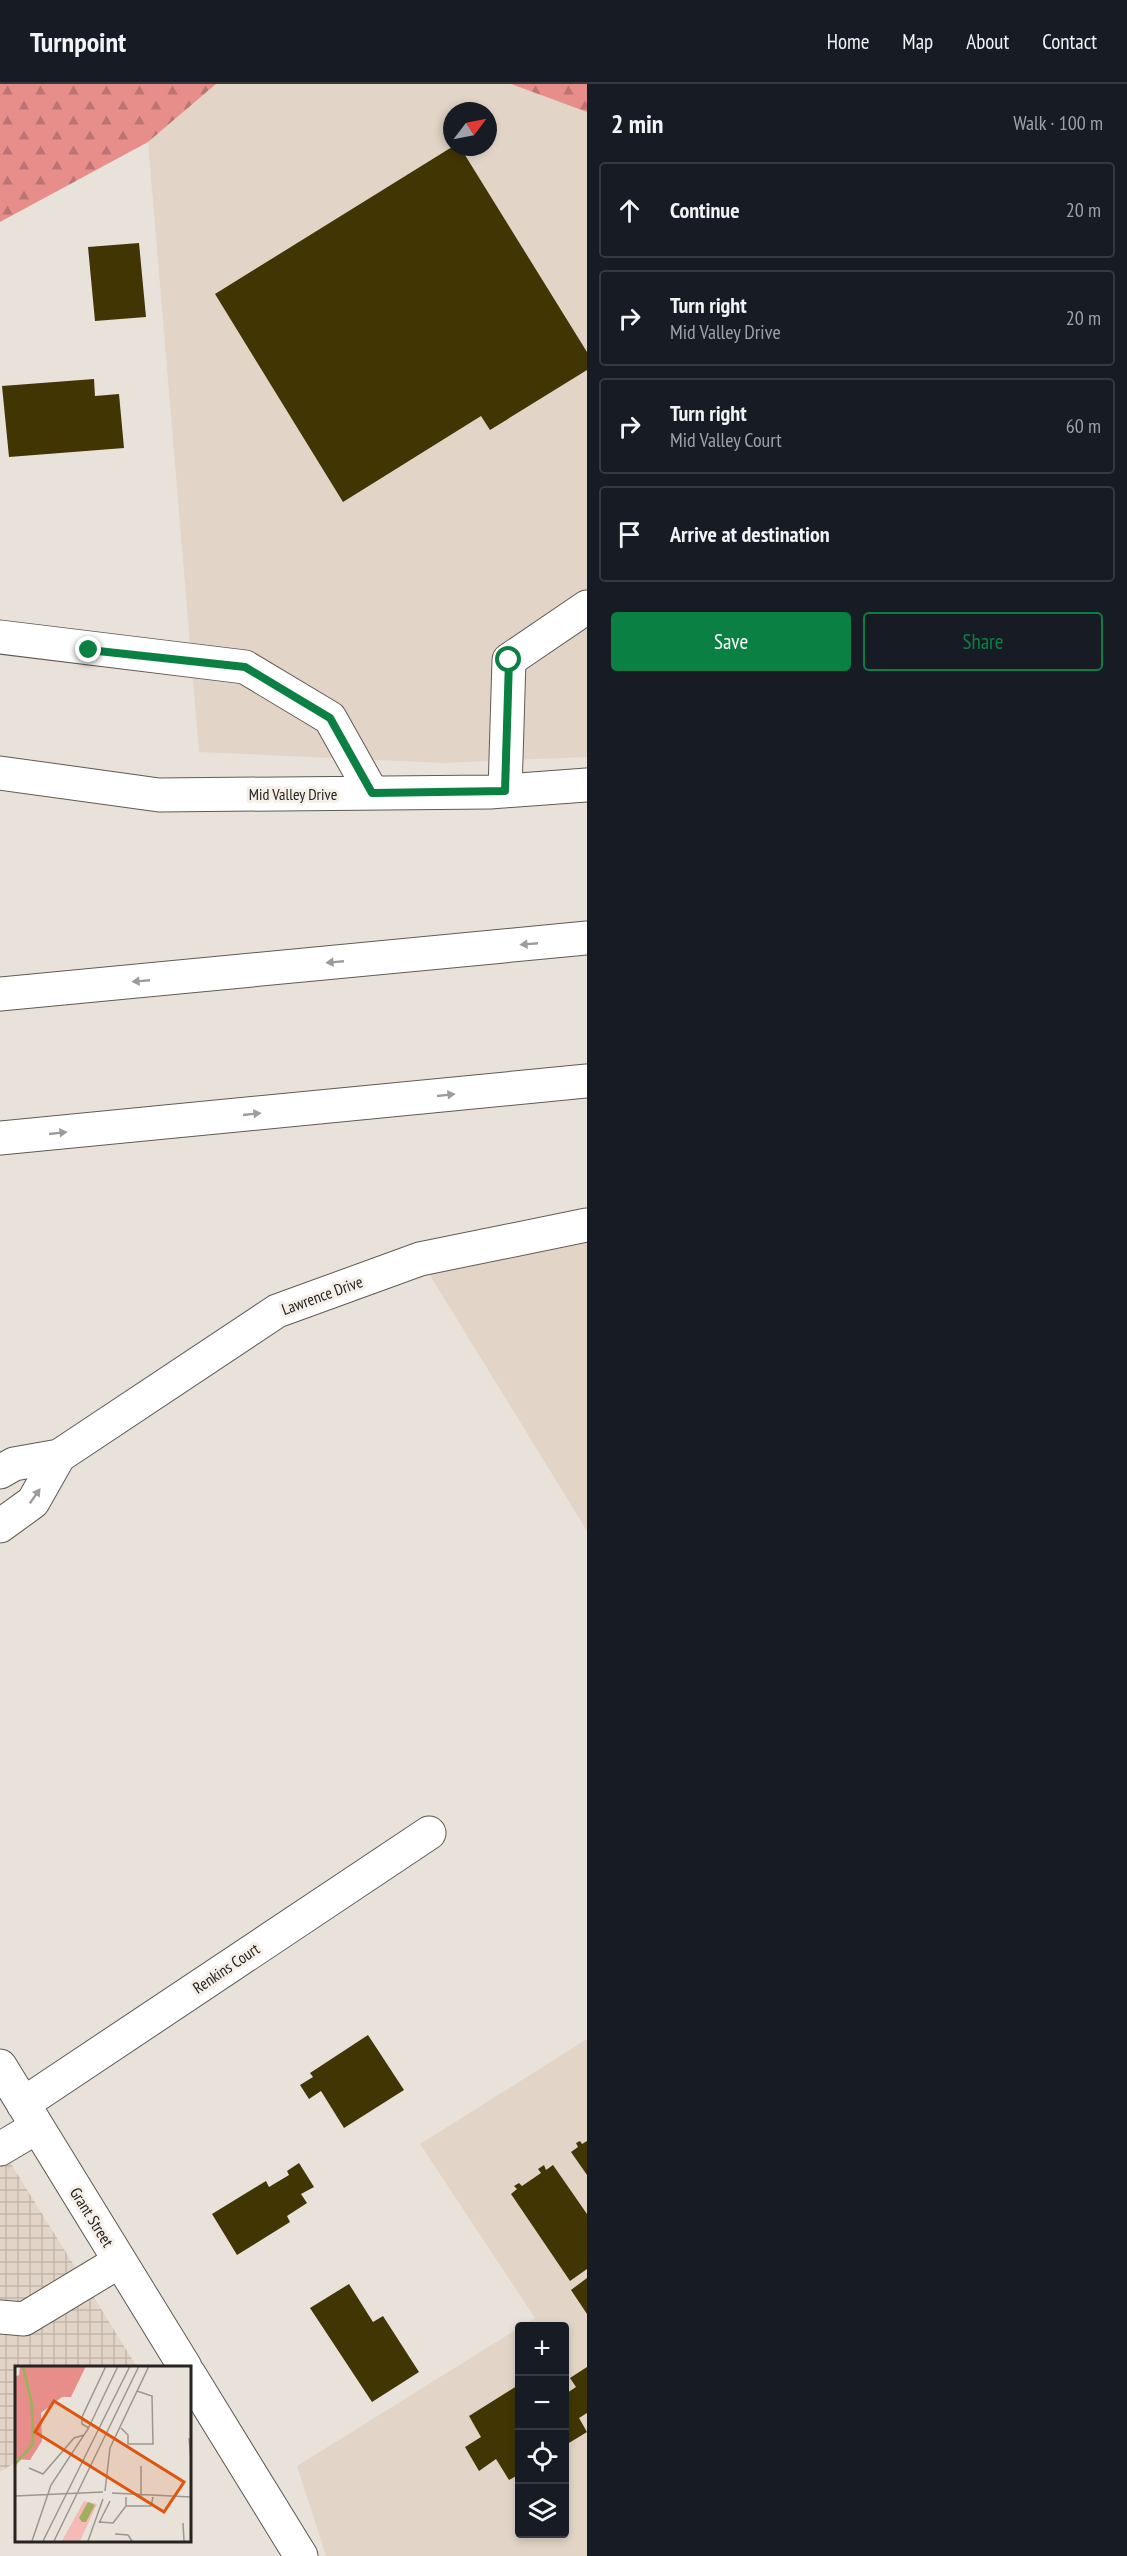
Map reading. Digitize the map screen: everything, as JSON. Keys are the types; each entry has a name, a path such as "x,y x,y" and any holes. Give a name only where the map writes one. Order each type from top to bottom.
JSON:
{"main road":[{"path":"505,791 509,660 587,607"},
{"path":"0,638 245,667 330,718 372,793"},
{"name":"Mid Valley Drive","path":"0,772 159,795 505,791 587,785"},
{"path":"0,994 587,938"},
{"path":"0,1138 587,1081"},
{"name":"Lawrence Drive","path":"0,1472 14,1464 59,1456 277,1311 420,1260 587,1225"},
{"name":"Lawrence Drive","path":"0,1526 33,1502 59,1456"},
{"name":"Renkins Court","path":"0,2149 30,2115 429,1833"},
{"name":"Grant Street","path":"0,2066 184,2366"},
{"path":"0,2317 24,2319 120,2261"},
{"path":"190,2376 301,2556"}],"shaded area":[{"path":"216,84 511,84 587,112 587,757 444,763 199,752 148,142"},
{"path":"587,1225 587,1531 420,1259"},
{"path":"587,2039 587,2556 326,2556 297,2466 515,2330 515,2538 569,2538 569,2322 528,2322 535,2318 420,2144"},
{"path":"0,2146 136,2366 15,2366 15,2463 0,2472"}],"green space":[{"path":"0,84 216,84 148,142 0,222"},
{"path":"511,84 587,84 587,112"}],"building":[{"path":"443,153 443,156 466,156 587,352 587,370 490,430 481,416 343,502 215,294"},
{"path":"139,243 146,317 95,321 88,247"},
{"path":"94,379 95,396 119,394 124,448 9,457 2,386"},
{"path":"368,2035 404,2090 344,2128 321,2091 309,2099 300,2085 313,2077 310,2073"},
{"path":"580,2141 582,2144 587,2141 587,2175 571,2152 578,2147 576,2143"},
{"path":"299,2163 314,2187 301,2194 307,2203 287,2216 290,2222 237,2255 212,2214 266,2181 269,2187 289,2175 287,2171"},
{"path":"544,2165 546,2170 553,2165 587,2214 587,2269 570,2281 511,2194 517,2189 514,2186 519,2183 522,2186 541,2173 538,2169"},
{"path":"587,2278 587,2314 571,2290"},
{"path":"349,2284 373,2322 383,2316 419,2372 372,2402 310,2308"},
{"path":"587,2367 587,2413 579,2418 587,2432 569,2443 569,2392 576,2387 570,2378"},
{"path":"515,2387 515,2477 509,2480 496,2459 479,2471 465,2447 481,2437 469,2416"}],"route":[{"path":"89,650 245,667 330,718 372,793 505,791 509,660"}]}
